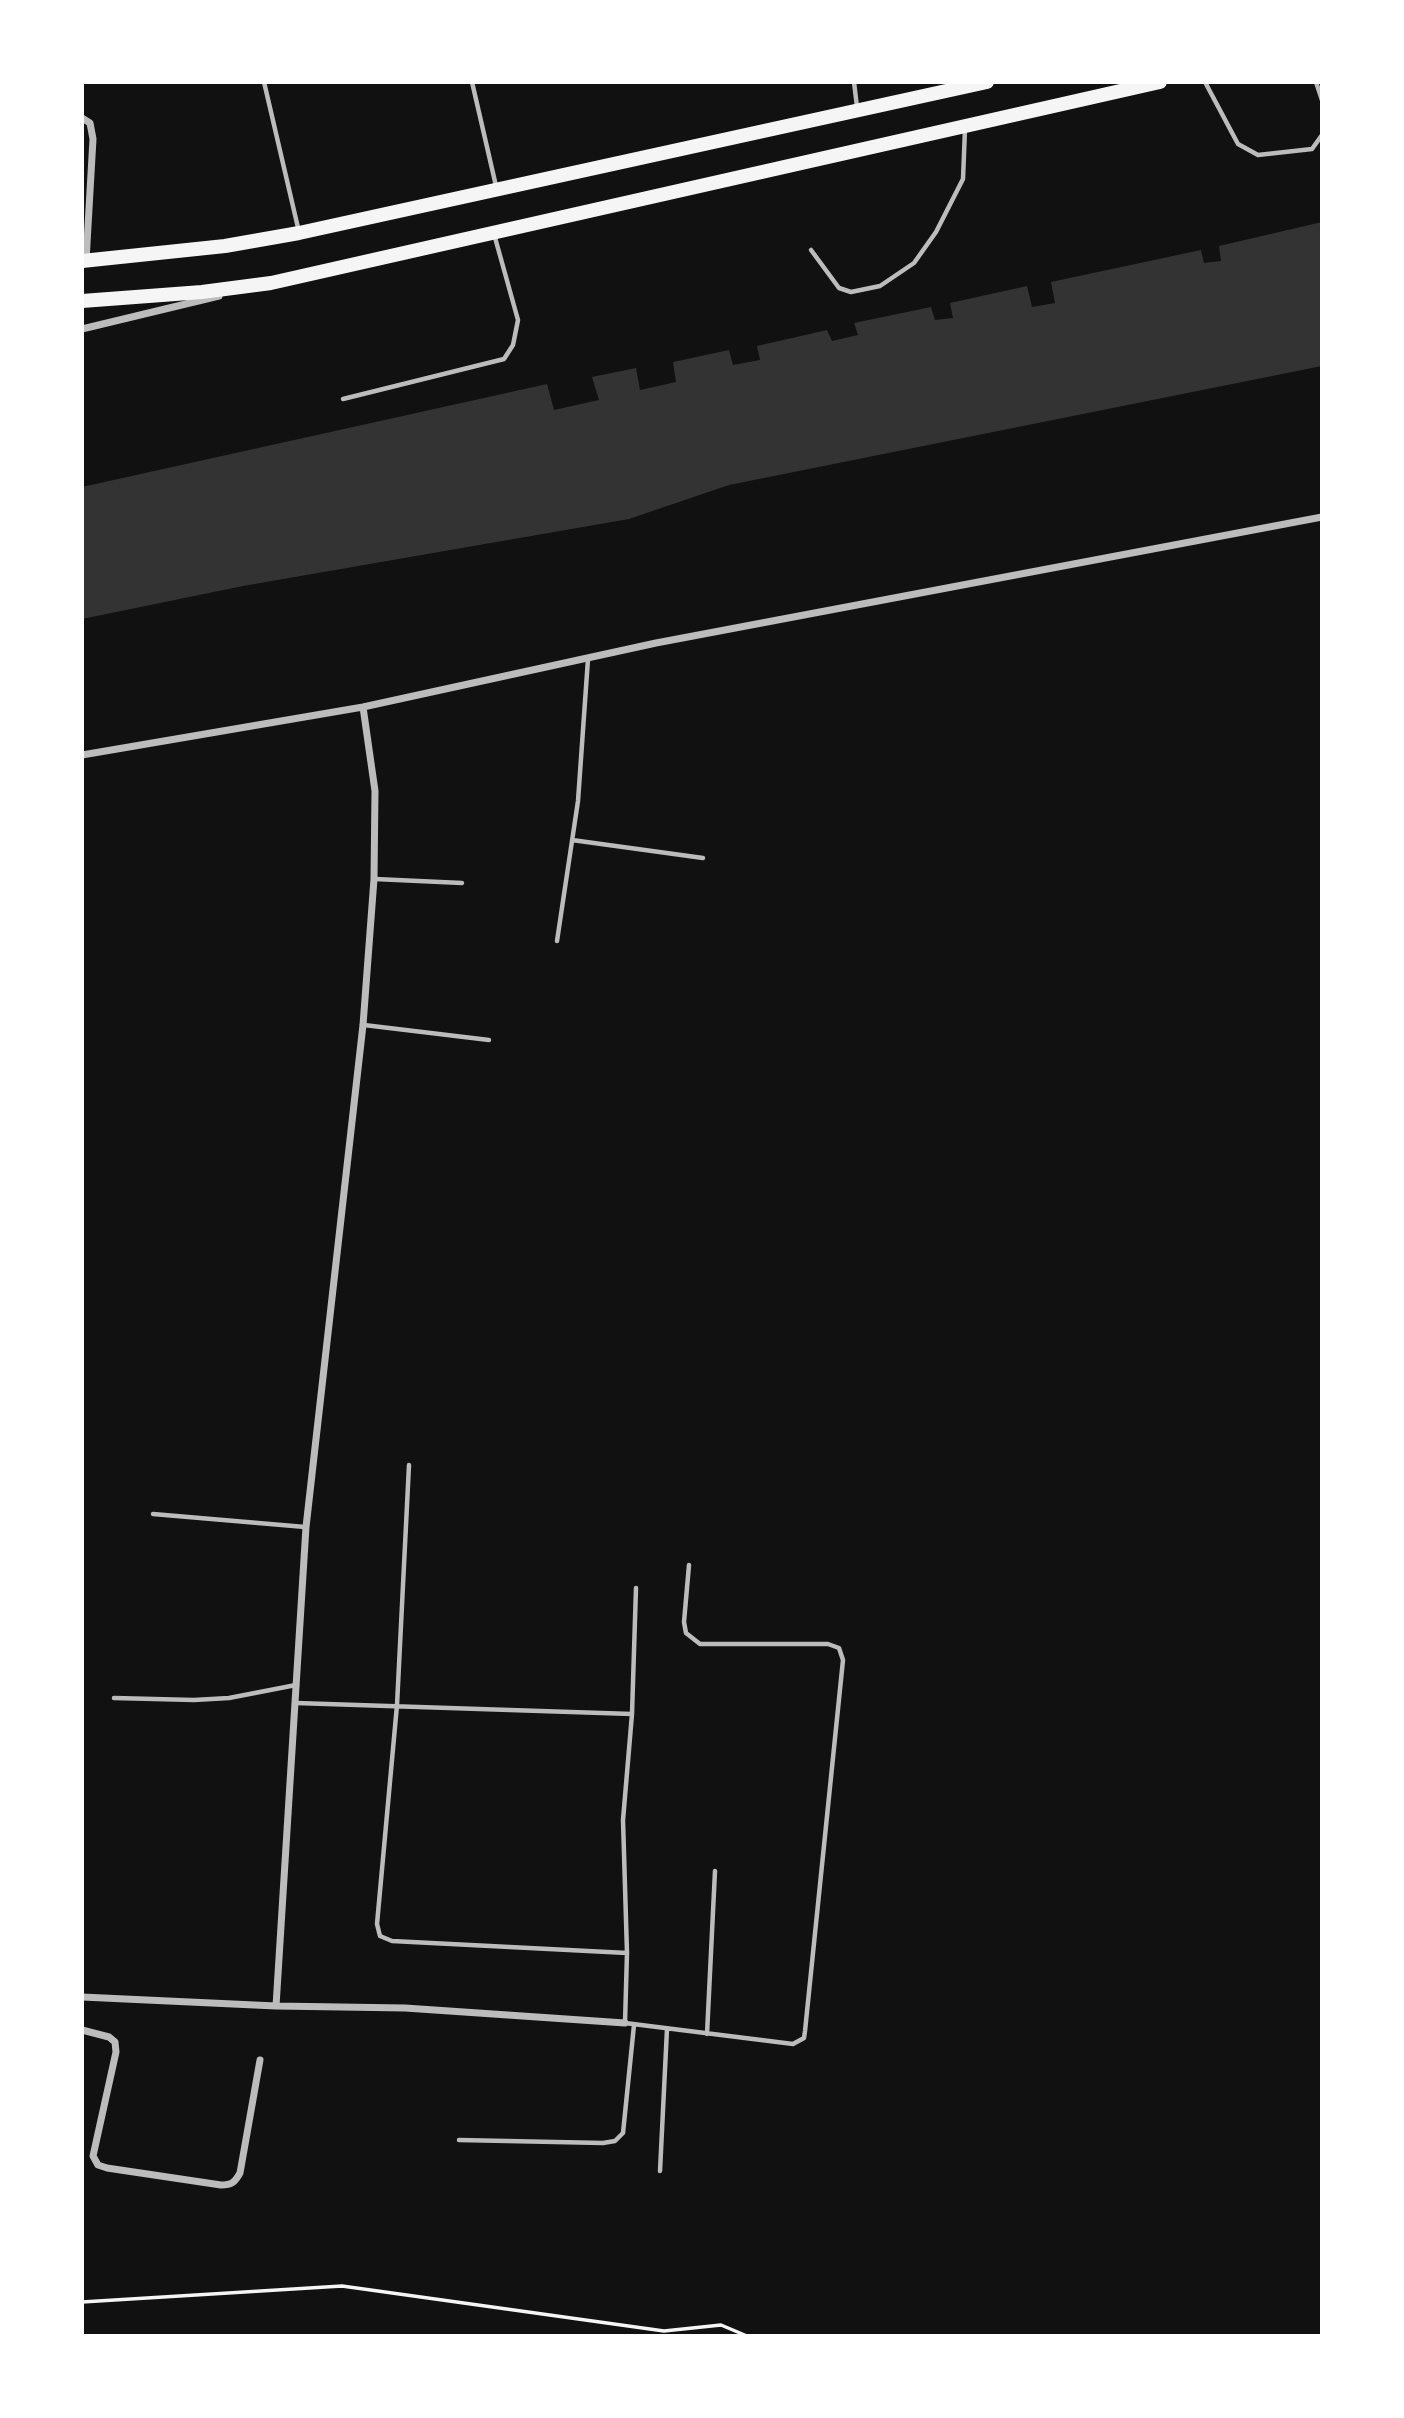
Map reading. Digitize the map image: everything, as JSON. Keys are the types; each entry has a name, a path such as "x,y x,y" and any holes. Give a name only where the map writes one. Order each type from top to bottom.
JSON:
{"main road":[{"path":"84,261 225,246 299,233 987,82"},
{"path":"82,301 202,292 271,283 1160,82"}],"street":[{"path":"82,118 90,123 93,139 84,261"},
{"path":"82,329 271,283"},
{"path":"82,755 363,707 742,626 1322,517"},
{"path":"276,2006 306,1527 363,1025 374,879 375,791 363,707"},
{"path":"82,1997 276,2006 405,2008 625,2024"},
{"path":"82,2030 109,2037 115,2042 116,2052 93,2156 98,2165 107,2168 221,2185 230,2185 236,2181 240,2172 260,2060"}],"lane":[{"path":"264,82 299,233"},
{"path":"471,82 497,190"},
{"path":"854,82 857,111"},
{"path":"1205,82 1238,144 1258,155 1312,149 1322,135"},
{"path":"1316,82 1322,100"},
{"path":"811,250 839,288 851,292 880,286 914,263 936,232 963,179 966,126"},
{"path":"343,399 504,359 513,345 518,320 493,232"},
{"path":"557,942 578,801 588,659"},
{"path":"572,840 703,858"},
{"path":"374,879 462,883"},
{"path":"363,1025 489,1040"},
{"path":"409,1465 397,1705 377,1924 380,1936 392,1941 627,1953"},
{"path":"153,1514 306,1527"},
{"path":"636,1588 632,1714 623,1820 627,1953 625,2024 793,2044 804,2038 843,1660 839,1648 828,1644 700,1644 686,1633 684,1622 689,1565"},
{"path":"114,1698 229,1698 296,1685"},
{"path":"295,1703 632,1714"},
{"path":"707,2034 715,1871"},
{"path":"459,2140 615,2141 623,2133 634,2025"},
{"path":"660,2171 667,2029"}],"path":[{"path":"82,2302 342,2286 664,2331 721,2325 747,2336"}],"shaded area":[{"path":"1322,222 1322,366 729,485 629,519 243,586 82,619 82,487 547,384 554,410 599,400 592,377 636,368 640,390 676,382 673,362 729,350 733,365 760,360 757,346 827,330 832,341 858,335 854,323 931,307 935,320 953,318 950,303 1027,286 1032,307 1055,303 1051,282 1201,250 1204,263 1221,261 1219,246"}]}
